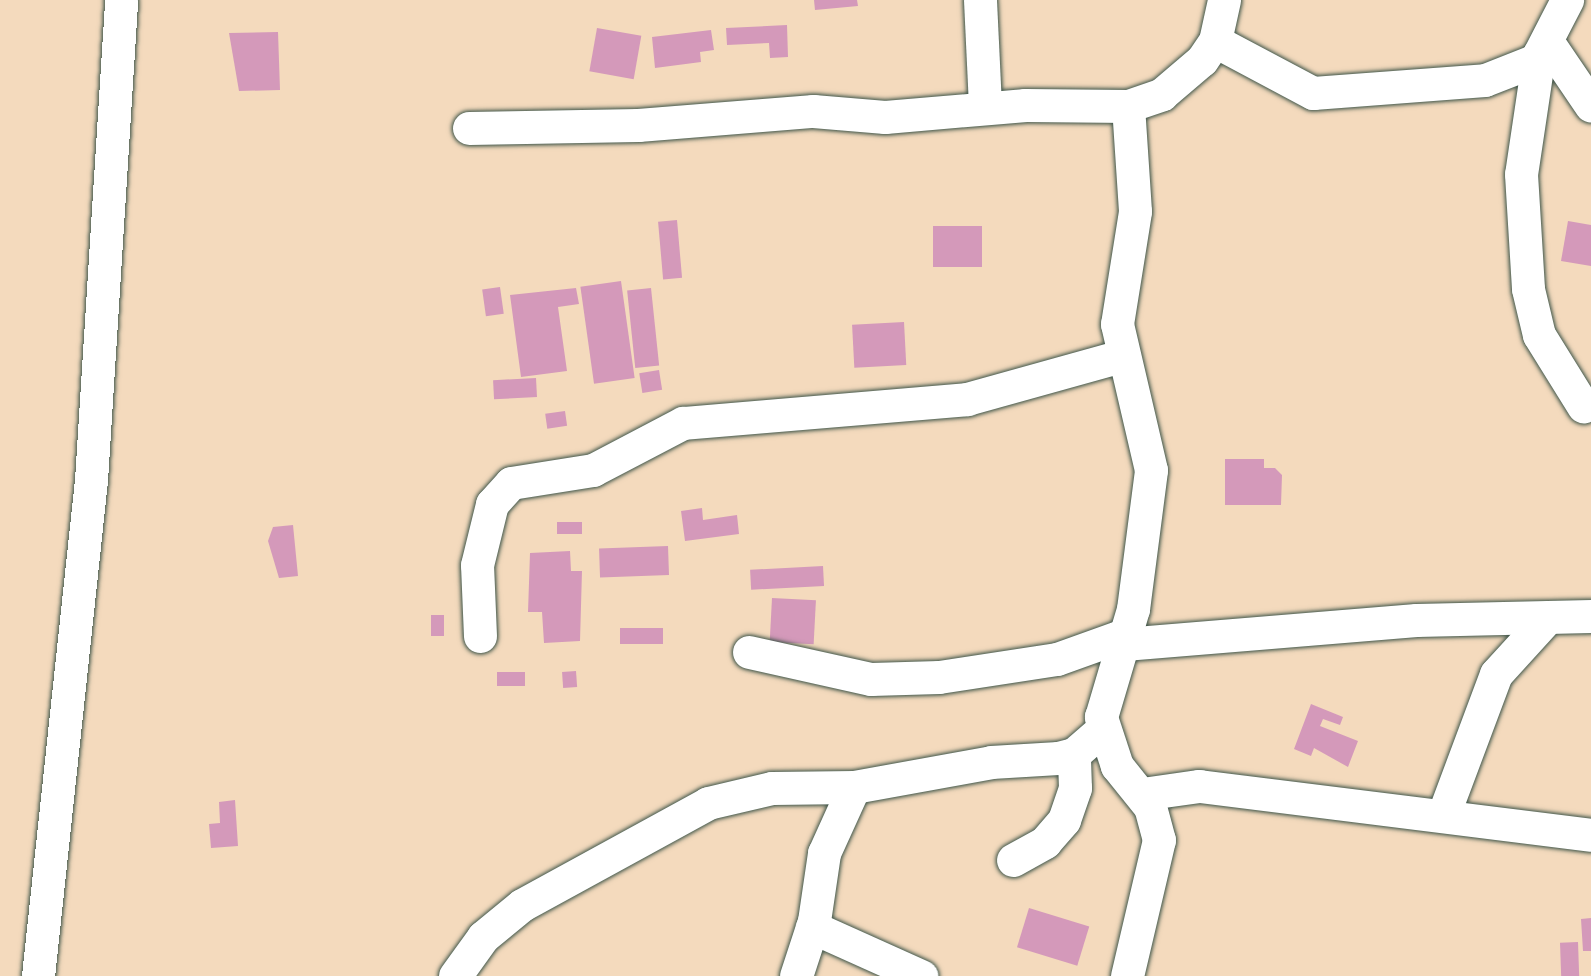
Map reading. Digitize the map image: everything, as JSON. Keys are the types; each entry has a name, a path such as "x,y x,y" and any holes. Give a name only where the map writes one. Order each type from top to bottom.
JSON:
{"street":[{"path":"38,976 91,480 121,0"},
{"path":"980,0 985,108"},
{"path":"469,128 638,125 813,111 885,117 985,108 1128,106 1162,94 1214,41 1224,0"},
{"path":"1567,0 1543,47 1521,174 1528,289 1539,335 1583,406"},
{"path":"1214,41 1313,93 1509,76 1543,47"},
{"path":"1543,47 1591,106"},
{"path":"1126,976 1158,854 1156,823 1142,794 1117,766 1102,730 1102,709 1125,639 1151,470 1147,436 1121,356 1117,301 1135,211 1128,106"},
{"path":"480,636 477,565 492,504 510,483 593,470 683,423 911,399 967,399 1121,356"},
{"path":"749,652 856,677 939,677 1057,659 1125,639 1264,630 1591,616"},
{"path":"1444,813 1496,674 1548,617"},
{"path":"455,976 483,937 522,905 587,874 693,809 772,788 854,788 991,762 1074,754 1102,730"},
{"path":"1013,860 1045,842 1064,820 1074,788 1074,754"},
{"path":"1142,794 1199,786 1395,813 1444,813 1591,835"},
{"path":"796,976 812,927 824,853 854,788"},
{"path":"812,927 921,976"}],"building":[{"path":"814,0 857,0 858,6 815,10"},
{"path":"787,25 788,57 770,58 769,43 727,45 726,28"},
{"path":"597,28 641,36 634,79 589,71"},
{"path":"711,30 714,50 700,52 701,62 655,68 652,37"},
{"path":"278,32 280,90 239,91 229,33"},
{"path":"677,220 682,278 663,279 658,222"},
{"path":"1568,221 1591,225 1591,266 1561,261"},
{"path":"933,226 982,226 982,267 933,267"},
{"path":"621,281 635,378 594,384 580,287"},
{"path":"500,287 504,314 486,316 482,290"},
{"path":"576,288 579,304 558,307 567,371 521,377 510,295"},
{"path":"651,288 659,366 635,368 627,291"},
{"path":"904,322 906,365 854,368 852,325"},
{"path":"659,370 662,390 642,393 639,373"},
{"path":"536,378 537,397 494,399 493,380"},
{"path":"565,411 567,426 547,429 545,414"},
{"path":"1225,459 1264,459 1264,468 1275,468 1282,475 1281,505 1225,505"},
{"path":"702,508 703,520 737,515 739,534 685,541 681,511"},
{"path":"557,522 582,522 582,534 557,534"},
{"path":"293,525 298,576 279,578 268,541 273,527"},
{"path":"668,546 669,575 600,577 599,548"},
{"path":"570,551 571,571 582,571 580,641 544,643 542,612 528,612 530,553"},
{"path":"823,566 824,586 751,590 750,570"},
{"path":"772,598 816,600 814,644 770,642"},
{"path":"431,615 444,615 444,636 431,636"},
{"path":"620,628 663,628 663,644 620,644"},
{"path":"576,671 577,687 563,688 562,672"},
{"path":"497,672 525,672 525,686 497,686"},
{"path":"1311,704 1343,717 1340,725 1323,719 1320,726 1358,741 1348,767 1314,748 1311,756 1294,749"},
{"path":"235,800 238,846 211,848 209,824 220,823 219,802"},
{"path":"1029,908 1089,926 1077,966 1017,947"},
{"path":"1591,918 1591,951 1583,951 1581,919"},
{"path":"1578,942 1579,976 1561,976 1560,943"}]}
